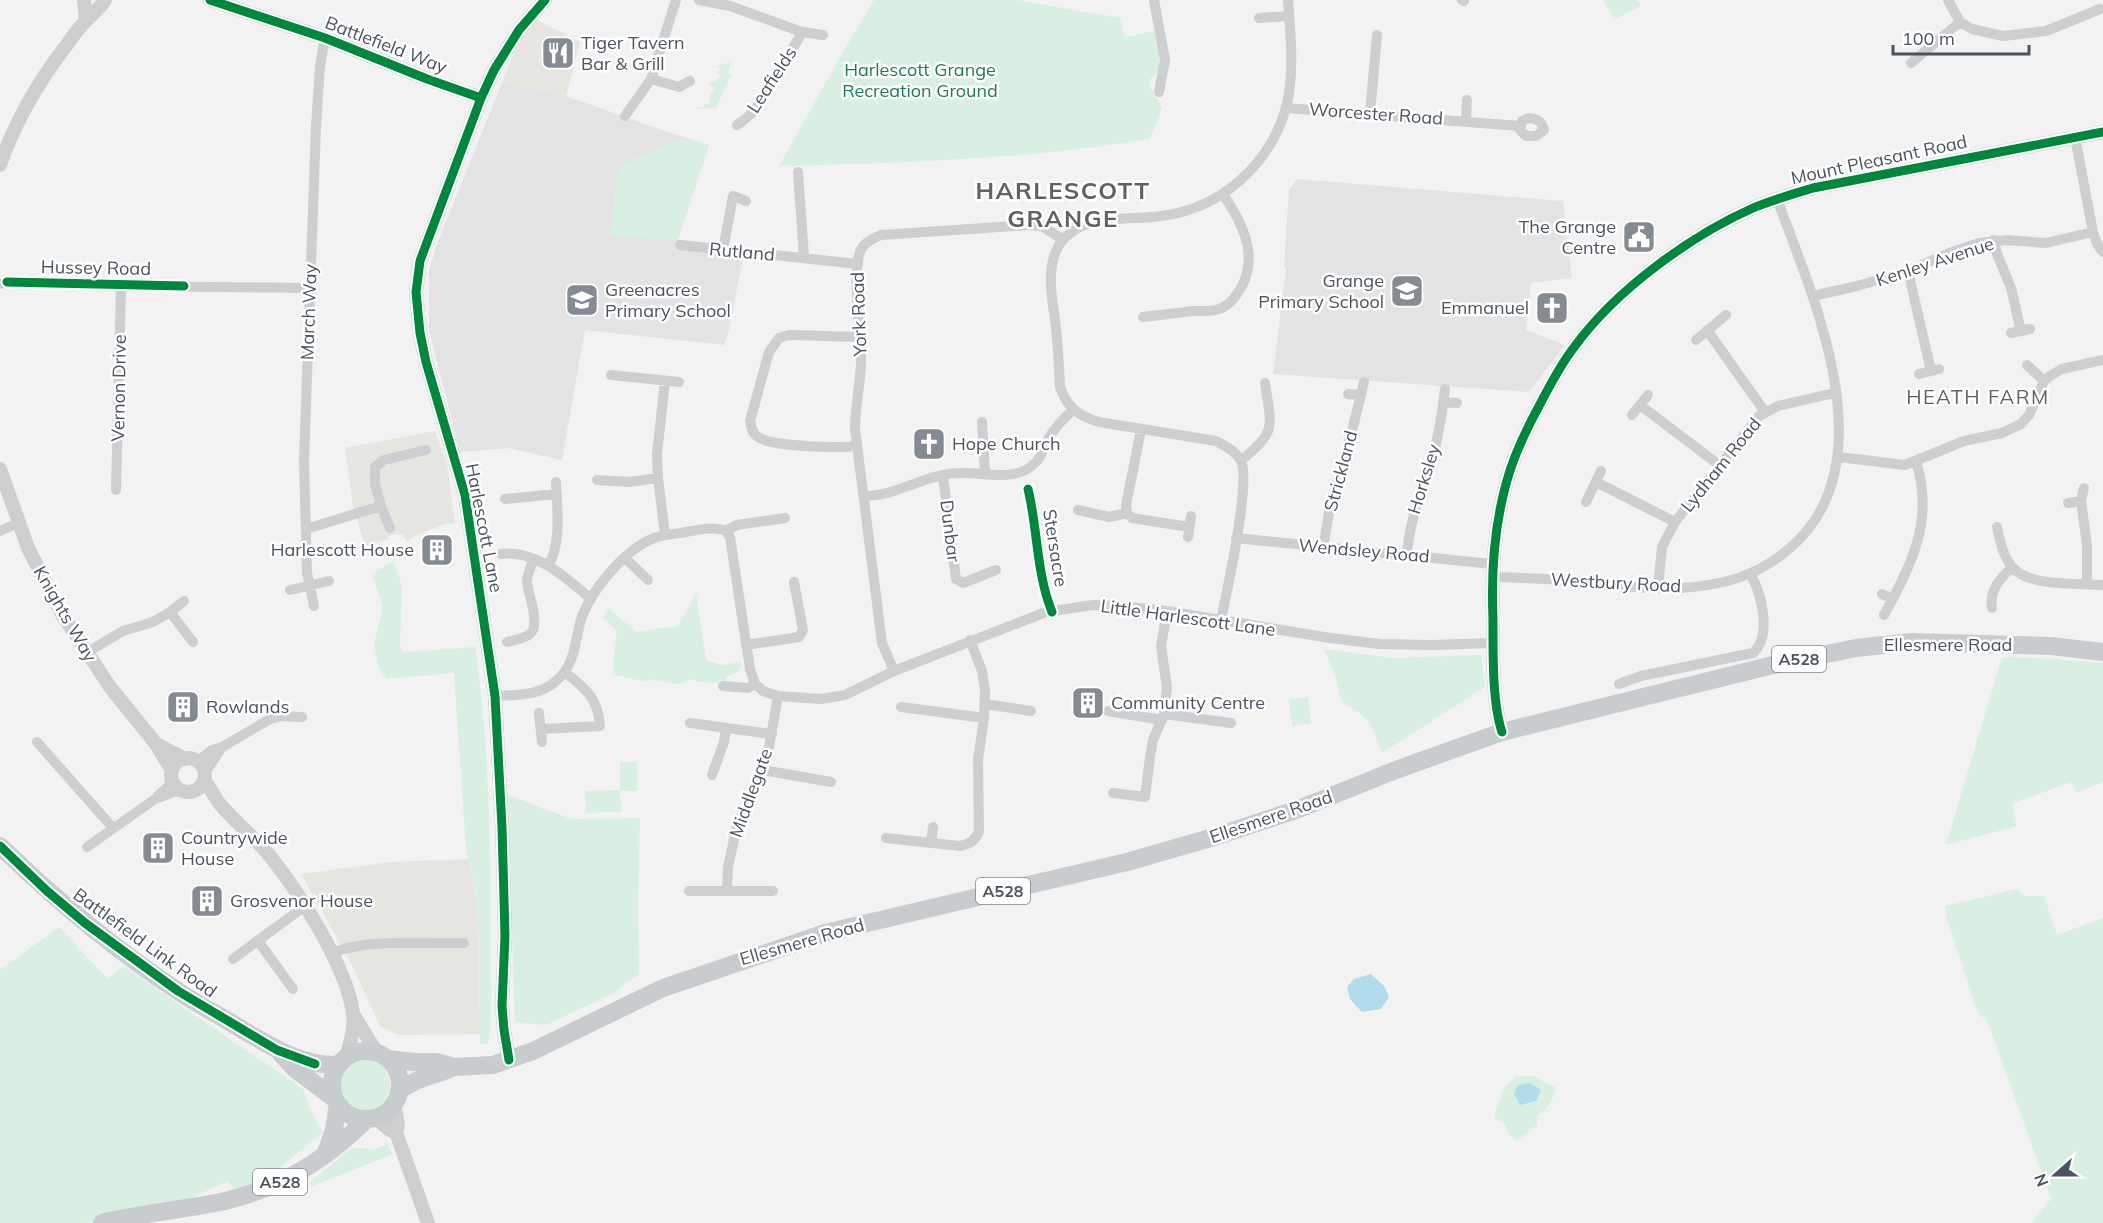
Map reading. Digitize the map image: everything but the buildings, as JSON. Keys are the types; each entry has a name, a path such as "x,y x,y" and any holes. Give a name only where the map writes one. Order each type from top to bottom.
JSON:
{"main road":[{"name":"Ellesmere Road","path":"382,1056 414,1062 436,1062 454,1067 478,1067 509,1060 533,1051 663,988 825,933 1127,862 1296,810 1393,771 1503,732 1769,666 1856,648 1911,642 2051,645 2103,652"},
{"name":"Battlefield Link Road","path":"0,846 47,891 110,942 178,992 277,1050 315,1064 342,1061"},
{"name":"Battlefield Link Road","path":"277,1050 294,1068 336,1102"},
{"path":"366,1051 382,1056 395,1068 399,1079 397,1097 382,1115 371,1119 356,1118 336,1102 332,1082 342,1061 355,1053 366,1051"},
{"name":"Ellesmere Road","path":"397,1097 419,1078 439,1074 454,1067"},
{"name":"A528","path":"326,1153 334,1130 336,1102"},
{"name":"A528","path":"102,1223 229,1200 257,1192 310,1165 340,1145 371,1119"}],"street":[{"path":"84,0 86,21"},
{"path":"0,165 31,98 52,64 105,0"},
{"name":"Battlefield Way","path":"210,0 325,38 481,98"},
{"name":"Harlescott Lane","path":"509,1060 503,1014 505,936 495,696 465,495 426,362 420,333 416,292 420,261 481,98 519,30 545,0"},
{"path":"625,116 651,80 676,0"},
{"name":"Leafields","path":"699,0 730,6 802,32 823,35"},
{"path":"1154,0 1165,60 1157,84"},
{"path":"1221,620 1244,485 1241,460 1227,447 1216,441 1099,422 1086,419 1073,410 1064,399 1060,387 1051,292 1052,263 1063,240 1083,225 1172,215 1199,207 1240,182 1262,157 1280,125 1286,108 1292,64 1288,0"},
{"path":"1948,0 1960,22 1971,29 1988,34 2020,35 2059,27 2100,8"},
{"path":"1258,18 1289,16"},
{"path":"1911,62 1960,22"},
{"name":"Leafields","path":"737,125 751,116 760,106 802,32"},
{"path":"1370,114 1377,35"},
{"name":"March Way","path":"314,606 306,557 304,464 309,288 320,66 325,38"},
{"path":"651,80 680,91 690,81"},
{"name":"Worcester Road","path":"1466,121 1467,100"},
{"name":"Worcester Road","path":"1286,108 1520,126"},
{"name":"Mount Pleasant Road","path":"1503,732 1498,716 1493,643 1492,570 1506,483 1515,455 1544,397 1575,346 1622,294 1657,265 1726,221 1776,199 1813,188 2103,132"},
{"path":"2075,137 2093,232 2103,252"},
{"path":"798,172 804,257"},
{"path":"723,250 729,194 746,201"},
{"path":"1143,317 1221,308 1232,301 1240,290 1247,275 1249,255 1246,236 1238,217 1223,194"},
{"name":"Westbury Road","path":"1492,570 1658,588 1683,588 1751,575 1779,558 1810,529 1829,492 1839,457 1839,423 1823,330 1813,296 1776,199"},
{"name":"York Road","path":"894,670 882,643 856,447 855,412 860,377 861,337 856,280 860,251 866,243 881,235 1029,225 1042,226 1063,240"},
{"name":"Kenley Avenue","path":"1813,296 1908,272 1949,253 1994,240 2046,243 2093,232"},
{"path":"1994,240 1997,254 2011,288 2021,331"},
{"name":"Rutland","path":"680,245 858,264"},
{"path":"1908,272 1935,370 1919,374"},
{"name":"Hussey Road","path":"2,281 121,286 309,288"},
{"name":"Vernon Drive","path":"116,490 121,286"},
{"path":"1696,340 1726,315"},
{"path":"1707,330 1765,412"},
{"path":"856,447 821,448 768,441 758,437 752,430 750,421 765,365 773,344 779,338 789,335 861,337"},
{"path":"1839,457 1895,465 1916,462 1964,441 2002,433 2021,424 2029,415 2044,381 2062,369 2103,360"},
{"path":"2027,365 2044,381"},
{"path":"611,375 679,382"},
{"path":"665,381 657,454 665,535"},
{"name":"Strickland","path":"1323,548 1330,507 1364,382"},
{"path":"1241,460 1258,447 1269,431 1270,411 1265,383"},
{"name":"Horksley","path":"1407,555 1408,533 1430,464 1445,389"},
{"name":"Lydham Road","path":"1658,588 1662,547 1675,522 1759,416 1778,406 1835,393"},
{"path":"1348,394 1361,395"},
{"path":"1632,415 1648,395"},
{"path":"1443,402 1457,403"},
{"path":"1640,405 1719,465"},
{"path":"864,496 885,494 919,480 960,472 1014,474 1021,472 1034,463 1050,435 1073,410"},
{"path":"982,422 986,474"},
{"path":"1127,513 1126,505 1141,430"},
{"path":"390,528 381,506 374,476 375,467 384,460 426,450"},
{"path":"1884,615 1913,560 1923,516 1920,474 1916,462"},
{"name":"Knights Way","path":"0,469 18,524 43,579 86,653 156,744 175,781 187,792 195,791 219,803"},
{"path":"1586,502 1601,471"},
{"name":"Dunbar","path":"943,475 956,579 963,583 996,570"},
{"path":"597,480 629,482 658,478"},
{"path":"548,566 555,551 556,482"},
{"path":"1596,482 1675,522"},
{"path":"2084,488 2081,501 2087,545 2087,584"},
{"path":"505,499 557,494"},
{"path":"2068,503 2081,501"},
{"path":"306,529 381,506"},
{"name":"Stersacre","path":"1078,510 1109,517 1127,513 1132,518 1188,532 1191,516"},
{"path":"726,531 737,525 780,523"},
{"path":"0,531 18,524"},
{"path":"1997,527 2005,540 2005,556 2018,573 2032,579 2103,585"},
{"path":"495,696 518,695 541,690 555,683 565,672 572,657 581,621 591,599 625,558 646,542 665,535 716,528 726,531 730,537 750,669 755,684 748,688 723,686"},
{"name":"Wendsley Road","path":"1236,538 1407,555 1492,570"},
{"path":"501,554 513,552 548,566 591,599"},
{"path":"625,558 648,580"},
{"path":"507,642 524,638 533,628 533,609 527,579 534,559"},
{"path":"1987,602 1995,586 2012,567"},
{"path":"1619,684 1627,674 1744,656 1759,647 1762,640 1762,611 1760,595 1751,575"},
{"path":"290,590 329,581"},
{"path":"746,645 799,637 802,630 792,588"},
{"path":"1882,594 1893,599"},
{"path":"86,653 123,631 147,625 184,601"},
{"name":"Little Harlescott Lane","path":"755,684 763,691 778,696 821,699 845,695 894,670 1046,612 1093,605 1167,611 1379,644 1493,643"},
{"path":"1113,793 1144,797 1153,740 1163,717 1167,688 1161,646 1167,611"},
{"path":"170,612 193,642"},
{"path":"886,838 946,845 968,845 975,840 979,832 978,760 985,704 982,671 970,640"},
{"path":"541,729 600,726 599,710 593,699 585,687 565,672"},
{"name":"Middlegate","path":"727,891 728,867 737,826 762,770 772,734 778,696"},
{"path":"985,704 1031,711"},
{"path":"901,707 984,718"},
{"path":"1108,711 1231,723"},
{"path":"539,713 542,742"},
{"path":"195,791 198,768 212,750 222,747 270,719 282,716 302,717"},
{"path":"690,723 772,734"},
{"path":"712,775 724,742 726,729"},
{"path":"37,742 113,828"},
{"name":"Knights Way","path":"156,744 198,768 219,803 270,856 305,906 332,953 346,988 353,1014 353,1031 342,1061"},
{"path":"87,847 155,799 175,781 177,763 198,768"},
{"path":"762,770 831,783"},
{"path":"931,843 933,826"},
{"path":"689,891 773,891"},
{"path":"233,959 305,906"},
{"path":"258,941 292,989"},
{"path":"332,953 364,944 464,943"},
{"name":"Knights Way","path":"353,1014 382,1056"},
{"path":"397,1097 396,1132 428,1223"},
{"path":"371,1119 396,1132"}],"shaded area":[{"path":"537,20 580,42 566,96 502,83 526,30"},
{"name":"Greenacres Primary School","path":"502,83 566,96 709,145 675,248 743,257 724,345 585,330 562,460 508,448 460,452 429,330 429,270 438,241"},
{"name":"Grange Primary School","path":"1297,179 1563,201 1572,278 1531,283 1526,330 1565,345 1529,392 1273,374 1286,270 1284,265 1289,190"},
{"path":"435,431 447,463 455,523 445,524 415,536 407,542 402,534 388,536 389,539 365,546 353,505 345,448"},
{"path":"469,859 478,914 480,1034 401,1035 393,1033 380,1026 351,963 301,874 391,862"}],"green space":[{"name":"Harlescott Grange Recreation Ground","path":"874,0 1017,0 1120,18 1125,37 1155,31 1162,68 1151,78 1149,85 1162,108 1150,139 1012,156 779,166"},
{"path":"1603,0 1637,0 1641,6 1614,20"},
{"path":"731,62 728,73 731,75 716,108 698,109 708,104 711,91 714,91 715,88 709,83 718,81 721,77 720,73 717,73 720,71 719,67 715,67"},
{"path":"684,137 709,145 677,242 611,235 616,178 625,163"},
{"path":"394,561 402,587 400,645 403,652 475,647 485,741 490,836 491,1025 488,1044 480,1043 478,920 472,872 466,848 454,673 386,679 378,666 374,644 383,606 372,574"},
{"path":"696,593 706,660 722,665 742,662 739,671 727,677 724,683 698,682 692,679 679,684 650,679 649,682 612,675 617,630 603,618 609,608 636,632 678,626"},
{"path":"1324,649 1393,658 1481,655 1485,687 1382,753 1368,722 1359,712 1342,702"},
{"path":"2002,657 2103,663 2103,782 2076,793 2071,782 2012,804 2017,826 1946,845"},
{"path":"1308,697 1311,723 1292,726 1289,699"},
{"path":"620,762 637,762 637,791 620,791 621,812 586,813 585,791 620,790"},
{"path":"507,794 571,819 640,818 639,974 614,993 546,1025 515,1022"},
{"path":"2016,889 2025,896 2044,896 2057,935 2103,918 2103,1223 2031,1223 2051,1199 1987,1020 1978,1014 1946,916 1945,906"},
{"path":"59,927 108,979 123,966 303,1089 312,1113 323,1132 280,1168 235,1192 228,1181 191,1198 86,1223 0,1223 0,970"},
{"path":"370,1060 383,1067 389,1075 389,1095 383,1103 375,1109 360,1110 347,1103 341,1095 340,1080 347,1067 355,1061"},
{"path":"1516,1076 1534,1076 1556,1088 1550,1104 1537,1115 1537,1125 1517,1141 1509,1134 1505,1124 1494,1118 1503,1090"},
{"path":"387,1144 393,1154 310,1187 310,1182 353,1147 373,1150"}],"water":[{"path":"1371,974 1384,986 1389,997 1381,1009 1362,1012 1350,999 1347,987 1354,979"},
{"path":"1529,1083 1541,1090 1536,1101 1520,1105 1514,1094 1518,1085"}],"cycle path":[{"path":"210,0 325,38 481,98"},
{"path":"509,1060 502,1006 505,936 495,696 465,495 426,362 420,333 416,292 420,261 481,98 494,70 519,30 545,0"},
{"path":"1502,732 1496,706 1492,585 1496,534 1506,484 1524,435 1555,376 1575,346 1611,305 1656,266 1680,249 1729,220 1768,202 1813,188 2103,132"},
{"path":"7,282 184,286"},
{"path":"1028,489 1043,582 1052,612"},
{"path":"0,846 85,923 178,991 277,1050 315,1064"}],"place":[{"name":"Tiger Tavern Bar & Grill","path":"558,53"},
{"name":"The Grange Centre","path":"1639,237"},
{"name":"Grange Primary School","path":"1407,291"},
{"name":"Greenacres Primary School","path":"582,300"},
{"name":"Emmanuel","path":"1552,308"},
{"name":"Hope Church","path":"929,444"},
{"name":"Harlescott House","path":"437,550"},
{"name":"Community Centre","path":"1088,703"},
{"name":"Rowlands","path":"183,707"},
{"name":"Countrywide House","path":"158,848"},
{"name":"Grosvenor House","path":"207,901"}],"district":[{"name":"HARLESCOTT GRANGE","path":"1063,205"},
{"name":"HEATH FARM","path":"1978,397"}]}
